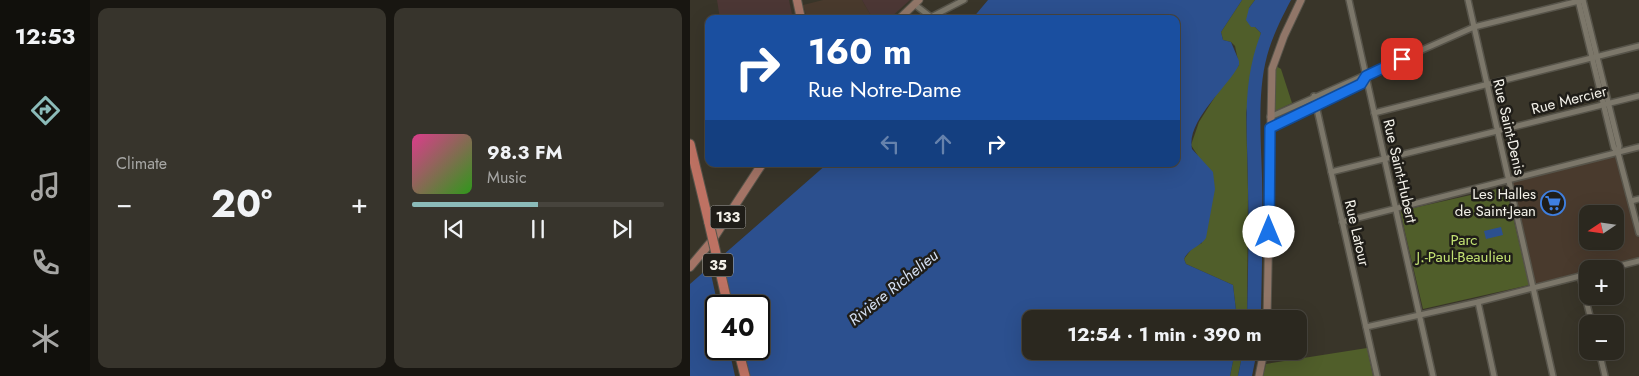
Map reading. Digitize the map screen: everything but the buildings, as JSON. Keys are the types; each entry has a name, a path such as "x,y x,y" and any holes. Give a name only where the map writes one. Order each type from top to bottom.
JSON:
{"highway":[{"name":"35","path":"690,144 720,295"},
{"name":"35","path":"690,171 725,295"},
{"path":"735,360 739,376"},
{"path":"741,360 745,376"}],"main road":[{"path":"797,0 800,15"},
{"name":"133","path":"690,267 711,242 760,167"}],"street":[{"path":"934,15 964,0"},
{"path":"1267,310 1272,70 1281,42 1302,0"},
{"name":"Rue Saint-Hubert","path":"1349,0 1434,376"},
{"name":"Rue Saint-Denis","path":"1468,0 1553,376"},
{"path":"1270,117 1474,27 1580,0 1606,104 1614,148 1618,153 1639,233"},
{"path":"903,15 917,2 928,15"},
{"path":"1374,113 1639,46"},
{"path":"1270,128 1361,84 1366,76"},
{"name":"Rue Latour","path":"1314,96 1377,376"},
{"name":"Rue Mercier","path":"1331,172 1639,96"},
{"path":"1342,222 1639,148"},
{"path":"1631,201 1639,199"},
{"path":"1624,265 1639,261"},
{"path":"1366,327 1420,316 1579,276"},
{"path":"1478,302 1494,376"},
{"path":"1260,376 1263,360"},
{"path":"1602,360 1606,376"}],"shaded area":[{"path":"717,0 789,0 792,15 719,15"},
{"path":"823,0 862,0 871,15 806,15 803,5"},
{"path":"862,0 910,0 893,15 871,15"},
{"path":"1618,153 1639,234 1639,261 1624,265 1624,260 1579,260 1579,276 1534,288 1508,180"}],"green space":[{"path":"1242,0 1255,0 1249,8 1255,27 1261,33 1246,113 1248,191 1247,310 1236,310 1233,285 1186,264 1184,259 1193,247 1202,243 1198,156 1191,145 1199,122 1223,84 1239,65 1235,46 1231,42 1223,40 1221,32"},
{"path":"1276,66 1281,69 1292,103 1275,111 1273,88"},
{"name":"Parc J.-Paul-Beaulieu","path":"1506,187 1529,285 1423,309 1400,211"},
{"path":"1367,348 1373,376 1263,376 1266,364 1291,360 1307,360 1307,358"},
{"path":"1233,360 1241,360 1238,376 1230,376"}],"water":[{"name":"Rivière Richelieu","path":"988,0 1242,0 1221,32 1223,40 1231,42 1239,65 1201,116 1192,138 1192,149 1213,172 1215,189 1206,238 1189,252 1184,259 1186,264 1233,285 1236,310 1022,310 1022,360 1233,360 1230,376 690,376 690,284 824,167 1180,167 1180,15 975,15"},
{"path":"1255,0 1291,0 1267,56 1262,85 1260,116 1261,310 1247,310 1247,111 1250,72 1261,33 1255,27 1251,27 1246,20 1249,8"},
{"path":"1501,227 1503,235 1486,239 1484,231"},
{"path":"1241,360 1255,360 1252,376 1238,376"}],"pier":[{"path":"719,256 728,295 716,295 709,265"},
{"path":"731,360 744,360 748,376 735,376"}],"place":[{"name":"Les Halles de Saint-Jean","path":"1553,203"}],"route":[{"path":"1269,232 1270,128 1361,84 1366,76 1402,59"}]}
